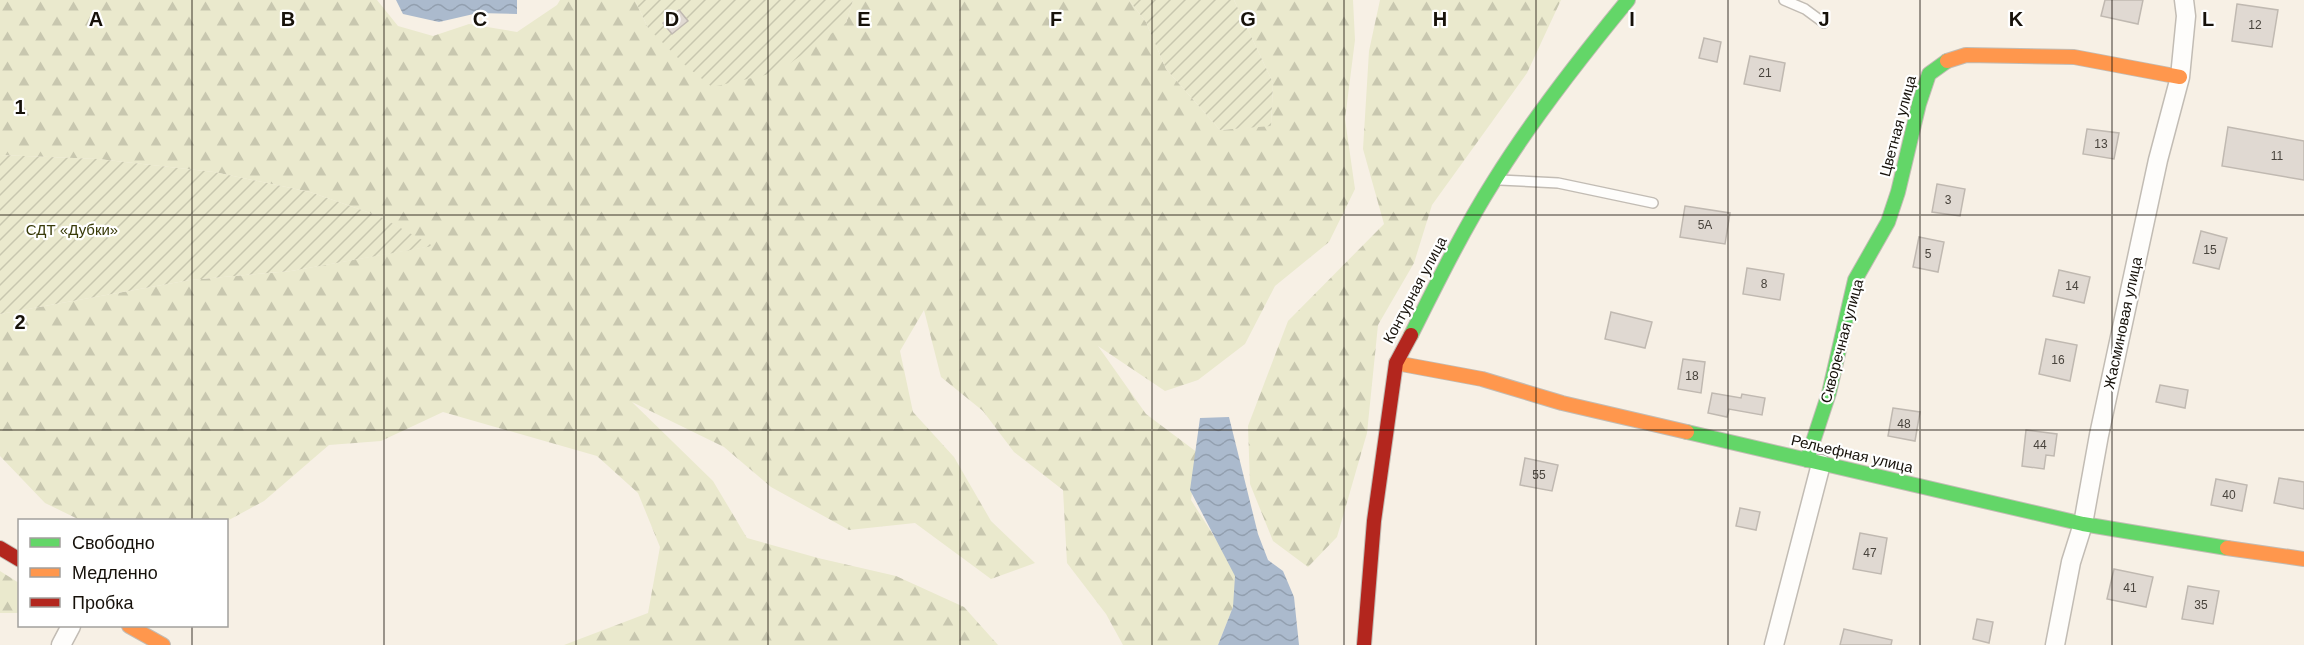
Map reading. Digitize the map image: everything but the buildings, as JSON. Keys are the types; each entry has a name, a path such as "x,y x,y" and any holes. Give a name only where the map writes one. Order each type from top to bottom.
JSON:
{"main road":[{"name":"Контурная улица","path":"1364,645 1374,521 1395,363 1450,257 1494,180 1580,58 1628,0"},
{"name":"Цветная улица","path":"1898,192 1919,104 1929,74 1949,60 1966,56 2074,57 2180,77"},
{"name":"Скворечная улица","path":"1814,462 1855,280 1888,222 1898,192"},
{"name":"Рельефная улица","path":"1395,363 1482,379 1562,403 2082,524 2163,539 2304,559"},
{"path":"0,548 18,559"},
{"path":"131,627 163,645"}],"street":[{"name":"Жасминовая улица","path":"2055,645 2156,171 2180,77 2186,16 2184,0"},
{"name":"Скворечная улица","path":"1774,645 1814,462"},
{"path":"61,645 70,627"}],"lane":[{"path":"1784,0 1805,9 1824,23"},
{"path":"1494,180 1558,183 1653,203"}],"green space":[{"path":"0,0 377,0 398,26 433,36 469,24 517,32 557,5 560,0 635,0 648,28 846,23 853,0 1129,0 1146,22 1166,69 1220,130 1271,125 1273,83 1234,0 1353,0 1355,40 1345,119 1355,189 1329,242 1275,286 1245,344 1198,380 1165,391 1098,346 1146,414 1198,453 1191,500 1243,582 1218,645 1123,645 1106,614 1067,563 1063,490 1014,452 983,411 941,377 924,310 900,351 913,412 954,457 991,521 1035,563 991,579 915,523 849,530 771,487 724,447 632,402 713,481 747,538 818,558 896,576 964,607 998,645 564,645 648,613 660,547 638,493 597,456 443,412 381,441 329,445 264,501 228,520 78,519 45,503 0,456 0,314 190,280 291,271 431,246 379,216 310,192 214,172 98,159 0,155"},
{"path":"635,0 853,0 846,23 778,72 712,87 685,65 648,28"},
{"path":"1129,0 1234,0 1273,83 1271,126 1220,130 1166,69 1146,22"},
{"path":"1380,0 1561,0 1527,73 1432,205 1414,263 1378,325 1367,433 1337,537 1308,567 1273,541 1250,484 1248,426 1288,321 1384,224 1363,149 1369,51"},
{"name":"СДТ «Дубки»","path":"0,155 98,159 214,172 310,192 379,216 433,246 291,271 190,280 0,314"},
{"path":"0,571 18,582 18,613 0,613"}],"water":[{"path":"396,0 517,0 517,14 478,13 439,22 403,14"},
{"path":"1229,417 1258,534 1268,560 1283,571 1294,597 1299,645 1218,645 1233,607 1235,576 1190,490 1200,418"}],"traffic: fast":[{"path":"1411,335 1461,238 1509,157 1558,88 1628,0"},
{"path":"1807,460 1829,393 1855,280 1888,222 1929,74 1947,61"},
{"path":"1687,432 2083,524 2227,548"}],"traffic: slow":[{"path":"1947,61 1966,55 2074,57 2180,77"},
{"path":"1396,363 1482,379 1562,403 1687,432"},
{"path":"2227,548 2304,559"},
{"path":"131,627 163,645"}],"traffic: jam":[{"path":"1364,645 1374,521 1396,363 1411,335"},
{"path":"0,548 18,559"}]}
